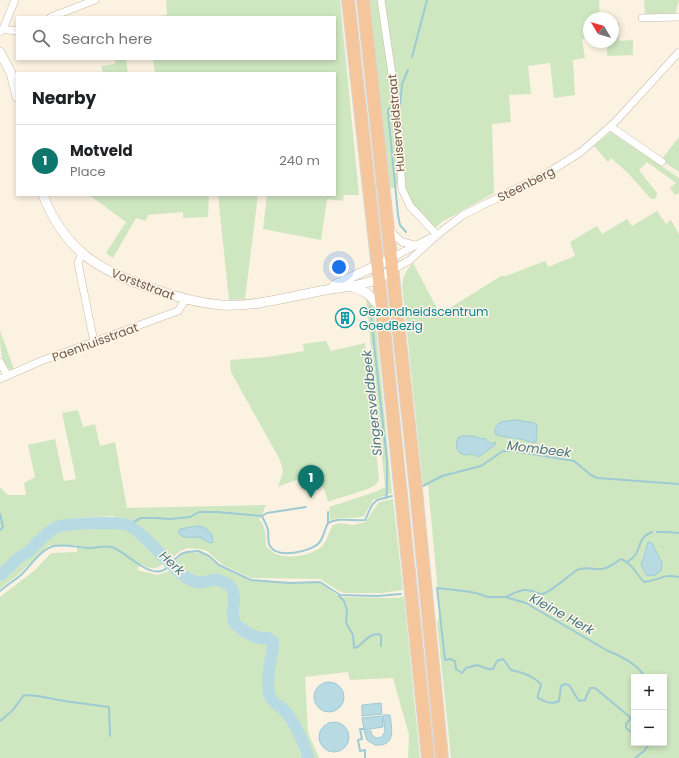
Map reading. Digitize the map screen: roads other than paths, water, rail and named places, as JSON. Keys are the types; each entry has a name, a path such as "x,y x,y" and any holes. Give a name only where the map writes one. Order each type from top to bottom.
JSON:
{"highway":[{"path":"348,0 382,309 428,758"},
{"path":"363,0 392,265 442,758"}],"street":[{"path":"15,0 1,31 16,30"},
{"path":"54,16 95,0"},
{"name":"Huiserveldstraat","path":"381,0 396,101 402,190 410,206 437,235"},
{"path":"642,18 679,17"},
{"path":"0,52 11,73 16,93"},
{"name":"Steenberg","path":"346,285 377,266 392,265 410,260 437,235 463,216 546,174 569,160 611,127 679,52"},
{"path":"611,127 662,162"},
{"name":"Vorststraat","path":"43,196 54,220 66,237 82,253 99,266 116,275 185,300"},
{"path":"388,230 402,242 415,245"},
{"name":"Steenberg","path":"185,300 221,305 276,301 321,290 378,279 415,245 437,235"},
{"path":"82,253 78,263 94,342"},
{"path":"346,285 367,293 382,309"},
{"name":"Paenhuisstraat","path":"3,377 178,311 185,300"},
{"path":"0,362 3,377"}],"water":[{"path":"517,420 534,423 537,425 536,442 504,437 495,434 496,426 502,422"},
{"path":"462,436 473,436 482,439 485,438 491,444 496,443 478,457 473,454 466,455 460,453 456,446 457,440"},
{"path":"198,526 209,531 213,542 210,543 198,537 183,536 178,532 180,529"},
{"path":"648,542 652,543 662,563 661,571 655,575 647,576 641,565"},
{"path":"329,682 340,686 344,697 340,708 329,712 318,708 314,697 318,686"},
{"path":"381,703 382,714 362,716 362,705"},
{"path":"383,715 390,715 392,731 390,740 382,745 375,745 367,740 364,731 371,731 372,735 376,738 382,737 385,731"},
{"path":"382,716 383,727 364,730 362,718"},
{"path":"334,722 345,726 349,737 345,748 334,752 323,748 319,737 323,726"}],"waterway":[{"name":"Singersveldbeek","path":"412,57 427,0"},
{"name":"Singersveldbeek","path":"400,106 402,84 408,70"},
{"name":"Singersveldbeek","path":"389,108 388,112 398,215 400,225 406,232"},
{"name":"Singersveldbeek","path":"370,307 387,461 386,498"},
{"name":"Mombeek","path":"423,486 442,476 481,466 503,451 514,451 574,461 597,478 679,484"},
{"name":"Mombeek","path":"128,525 141,518 170,519 190,517 199,512 262,516 268,528 270,546 279,552 294,553 309,549 319,543 328,523 337,520 365,520 372,505 377,500 392,496"},
{"path":"262,516 267,513 306,507"},
{"path":"328,512 328,523"},
{"path":"0,514 3,527 0,530"},
{"name":"Herk","path":"0,575 28,552 47,533 60,526 92,523 125,524 130,526 153,545 181,574 187,578 200,583 217,580 229,585 234,593 233,620 235,624 254,637 268,638 273,642 268,678 270,696 292,720 302,740 308,758"},
{"path":"627,562 636,554 643,538 652,532"},
{"path":"657,532 679,533"},
{"name":"Kleine Herk","path":"0,591 22,574 45,550 58,545 88,548 109,546 118,550 147,569 162,571 168,567"},
{"name":"Kleine Herk","path":"174,560 181,554 198,551 209,556 219,565 251,580 290,583 320,582 340,595 377,596 401,594"},
{"path":"506,597 522,590 542,594 577,570 583,568 605,568 621,559 631,566 644,582 669,576 679,577"},
{"path":"631,718 595,688 590,688 585,700 579,701 569,685 565,684 561,686 559,701 551,703 546,702 538,698 541,684 527,675 511,670 503,659 497,661 493,669 487,669 477,665 466,668 462,673 456,669 455,661 450,659 445,660 437,588 476,593 488,597 505,597 526,603 608,651 629,661 643,674"},
{"path":"339,596 344,601 347,610 346,623 353,635 354,648 370,636 379,634 381,636 381,646"},
{"path":"0,721 12,711 24,695 38,696 109,707 110,736"},
{"path":"631,718 626,724 626,728 631,732"},
{"path":"364,729 360,729 362,739 358,740 360,751 365,750 365,758"},
{"name":"Kleine Herk","path":"635,758 648,746"}],"place":[{"name":"Gezondheidscentrum GoedBezig","path":"345,318"},
{"name":"Motveld","path":"311,498"}]}
